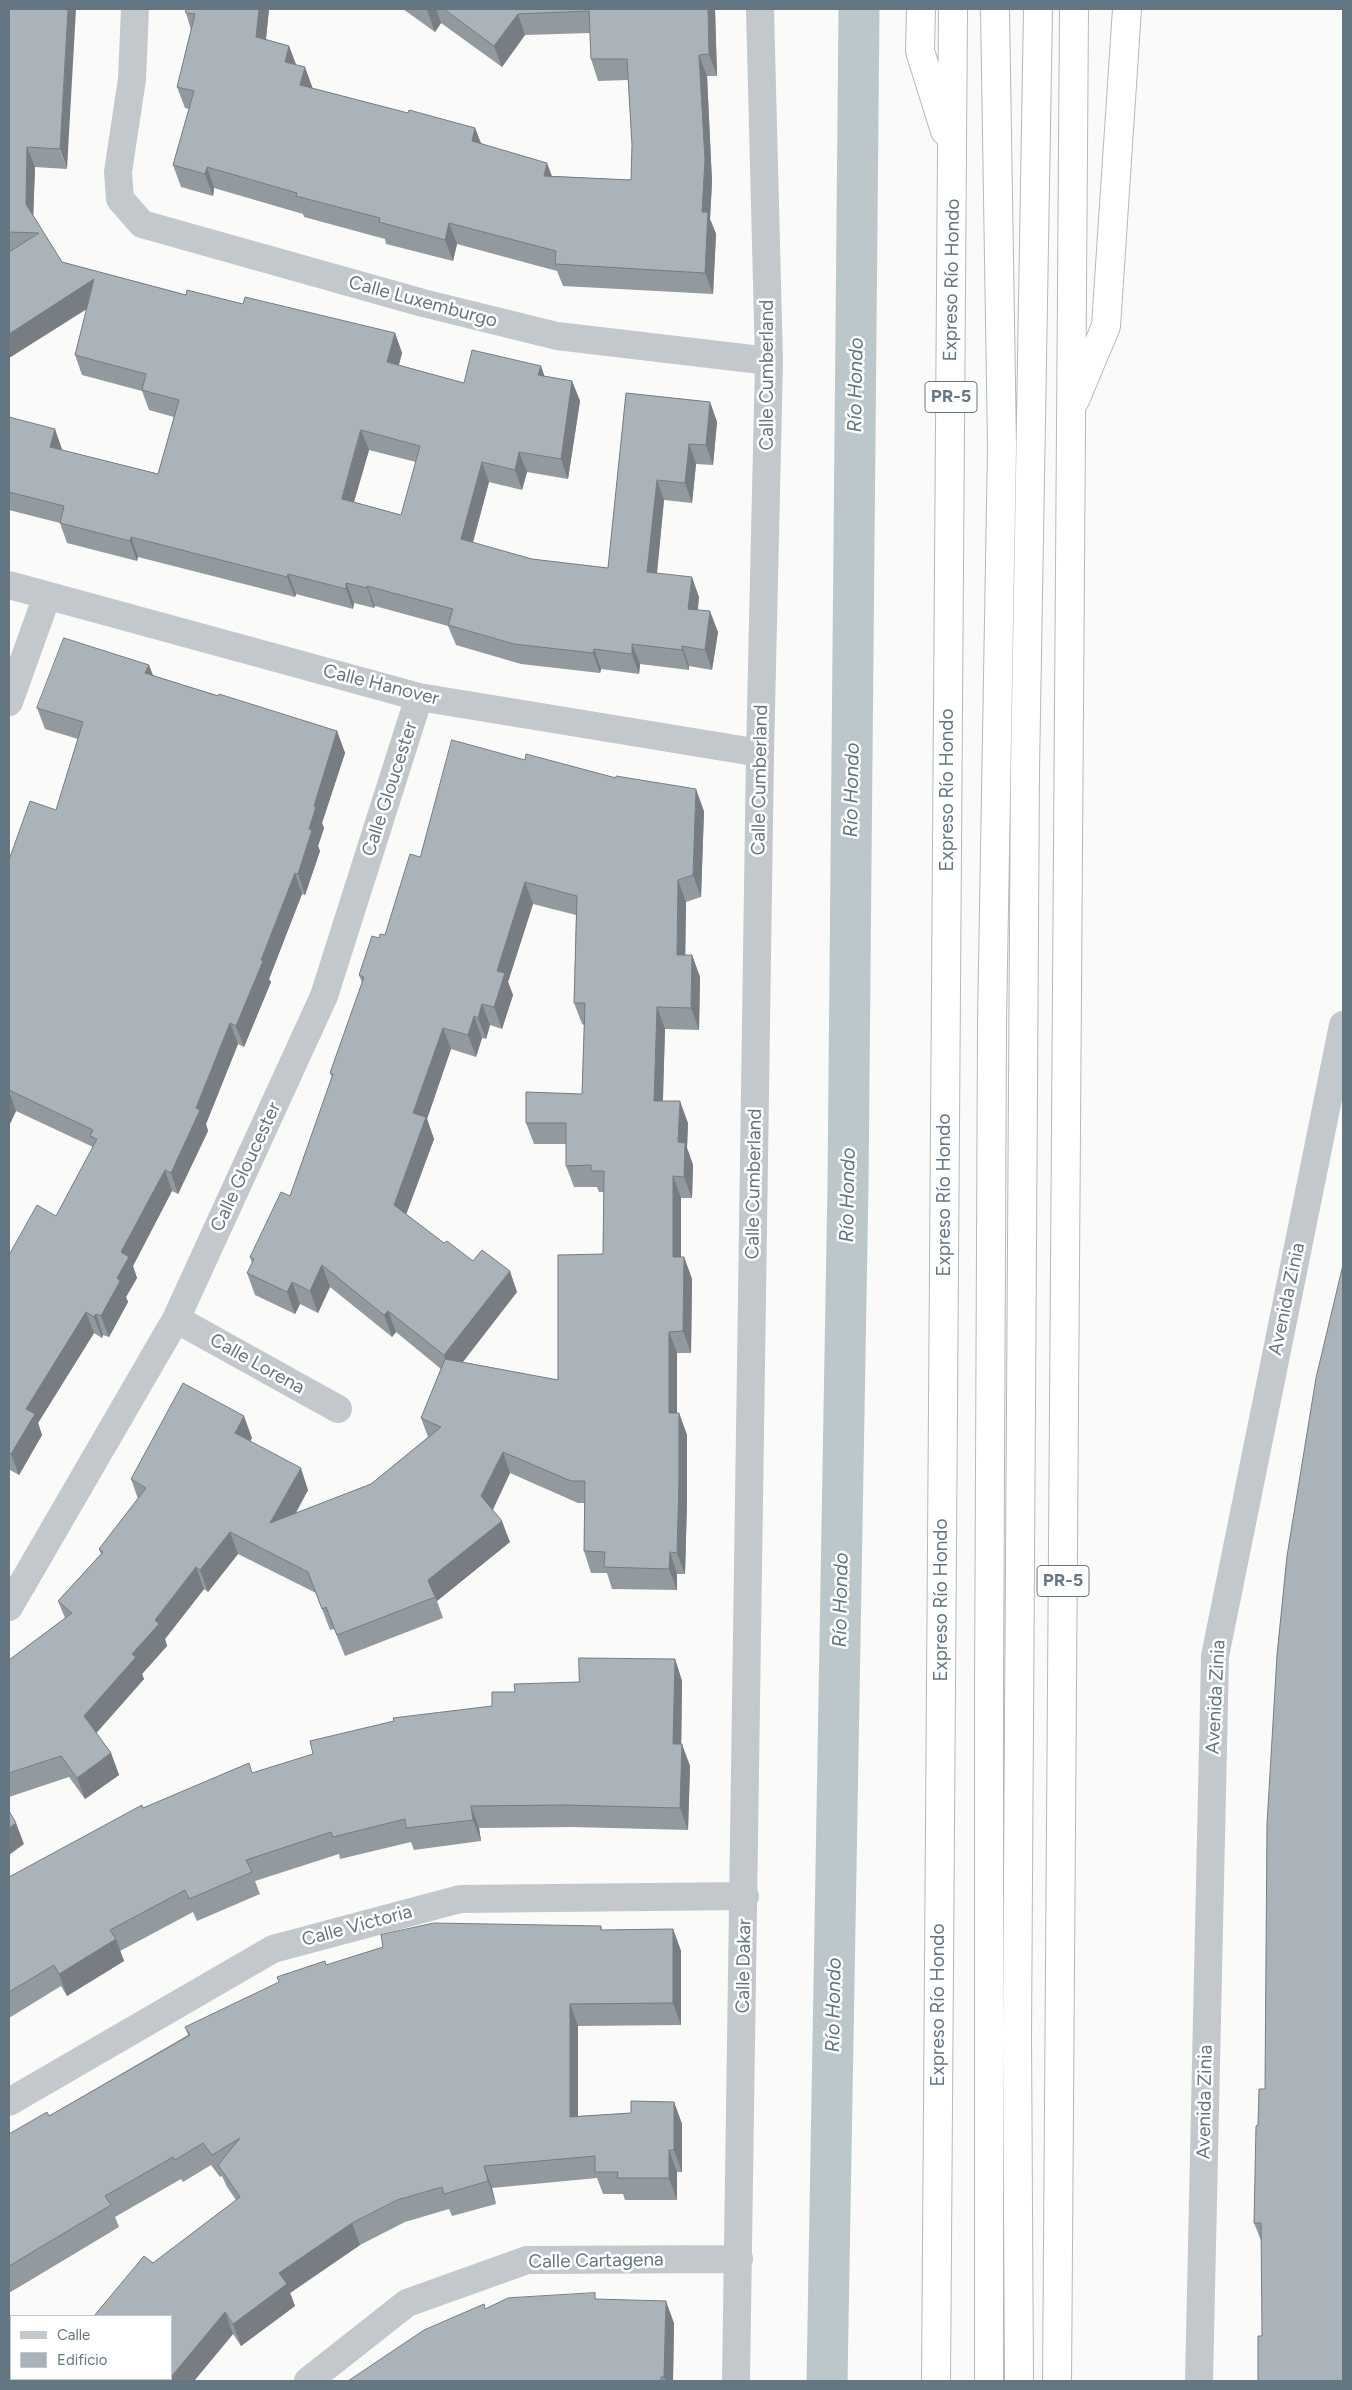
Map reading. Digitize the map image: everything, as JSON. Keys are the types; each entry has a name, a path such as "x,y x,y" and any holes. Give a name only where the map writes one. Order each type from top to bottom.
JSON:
{"highway":[{"path":"921,9 920,51 953,158"},
{"name":"Expreso Río Hondo","path":"936,2381 953,9"},
{"path":"989,2381 988,1693 992,1023 1002,447 995,9"},
{"path":"1019,2381 1017,2035 1025,780 1038,9"},
{"name":"PR-5","path":"1057,2381 1074,9"},
{"path":"1070,410 1106,326 1127,9"}],"street":[{"name":"Calle Luxemburgo","path":"134,9 132,79 118,172 120,199 142,224 423,303 557,336 769,361"},
{"name":"Calle Cumberland","path":"750,1550 760,753 769,361 760,9"},
{"name":"Calle Hanover","path":"9,585 419,697 760,753"},
{"path":"9,702 47,596"},
{"name":"Calle Gloucester","path":"9,1608 176,1319 324,996 419,697"},
{"name":"Avenida Zinia","path":"1199,2381 1215,1656 1340,1053 1343,1026"},
{"name":"Calle Lorena","path":"176,1319 338,1409"},
{"name":"Calle Dakar","path":"736,2381 750,1550"},
{"name":"Calle Victoria","path":"9,2102 273,1949 460,1899 745,1896"},
{"name":"Calle Cartagena","path":"308,2381 407,2303 527,2260 739,2259"}],"building":[{"path":"9,9 68,9 60,149 27,147 26,204 62,262 186,295 187,290 243,304 245,297 395,333 387,362 464,383 472,350 541,366 538,375 572,381 561,459 519,452 515,470 482,462 461,539 532,559 608,568 626,393 710,402 706,445 689,444 685,483 657,480 647,572 692,577 688,609 710,611 705,650 682,646 682,650 632,644 632,654 594,649 593,653 514,644 448,625 453,609 367,586 367,588 346,583 346,589 288,574 287,577 131,537 130,541 60,523 64,506 9,492 9,417 55,429 50,447 158,474 179,400 142,390 146,374 75,355 94,279 9,334 9,252 39,233 9,232","holes":["361,430 420,446 401,515 342,499"]},
{"path":"186,9 259,9 256,37 289,46 285,62 305,67 300,85 408,113 409,110 475,128 472,141 547,163 544,176 631,180 632,145 627,59 591,59 589,11 518,14 494,46 444,9 708,9 709,54 699,55 705,160 702,212 708,212 705,273 555,264 556,251 449,223 445,240 379,222 380,218 296,196 297,193 207,167 205,174 173,165 194,91 177,87 195,14 186,13"},
{"path":"64,638 149,665 145,673 337,731 314,806 316,807 309,829 312,830 298,874 295,873 261,960 263,961 236,1026 230,1023 196,1108 200,1110 171,1173 165,1170 121,1252 129,1257 117,1278 120,1281 101,1316 96,1314 94,1317 86,1312 26,1409 35,1414 11,1454 9,1452 9,1255 37,1205 56,1216 97,1139 90,1136 93,1130 9,1090 9,860 30,801 56,810 83,722 37,708"},
{"path":"452,740 525,760 526,754 616,778 616,776 696,789 693,875 678,880 677,955 692,955 691,1008 657,1007 654,1101 680,1101 678,1142 685,1143 684,1177 673,1176 673,1257 684,1257 683,1331 669,1332 669,1413 679,1413 677,1553 670,1552 669,1569 604,1567 605,1552 584,1551 585,1481 571,1481 503,1452 481,1496 502,1521 428,1580 435,1597 337,1635 326,1607 322,1609 308,1572 230,1532 200,1570 196,1567 155,1620 159,1624 132,1654 136,1657 84,1716 111,1753 77,1778 61,1756 9,1773 9,1660 72,1613 58,1601 103,1552 99,1549 146,1488 131,1479 183,1383 244,1416 235,1433 301,1468 270,1523 371,1484 441,1427 421,1418 445,1359 558,1380 558,1255 603,1254 604,1171 591,1171 591,1165 566,1166 566,1123 526,1123 526,1092 582,1094 585,1003 574,1003 577,896 525,882 497,971 505,973 494,1007 482,1004 478,1018 474,1016 468,1035 443,1028 413,1113 426,1117 394,1205 444,1243 447,1241 473,1261 482,1250 510,1271 444,1355 388,1311 384,1315 322,1265 310,1291 292,1282 287,1292 247,1273 254,1259 250,1257 281,1192 290,1196 333,1074 330,1073 364,977 359,975 372,936 379,938 380,934 385,935 410,854 420,857"},
{"path":"1343,1265 1343,2381 1258,2381 1258,2336 1262,2336 1261,2223 1254,2223 1256,2126 1258,2125 1259,2089 1265,2089 1267,1824 1277,1655 1287,1556 1316,1378"},
{"path":"579,1658 675,1659 673,1744 682,1744 680,1808 565,1805 471,1806 473,1820 406,1828 405,1819 333,1837 331,1832 246,1860 252,1872 189,1899 185,1890 110,1930 116,1939 59,1974 54,1965 9,1992 9,1877 142,1805 143,1808 249,1763 252,1773 313,1754 310,1741 394,1721 393,1718 492,1706 492,1692 515,1692 514,1684 579,1682"},
{"path":"9,1811 16,1823 9,1828"},
{"path":"434,1923 601,1926 601,1930 673,1929 673,2003 570,2004 570,2117 631,2113 631,2101 674,2102 674,2150 669,2150 669,2178 617,2178 618,2172 595,2172 595,2156 484,2166 488,2181 444,2194 442,2187 397,2200 352,2223 279,2273 287,2284 233,2324 225,2312 172,2376 172,2315 95,2315 144,2256 153,2263 240,2197 218,2165 240,2138 212,2155 203,2143 175,2160 173,2157 105,2196 111,2205 9,2266 9,2134 47,2112 49,2116 190,2035 185,2027 279,1982 277,1977 325,1961 326,1965 383,1947 381,1935"},
{"path":"595,2293 595,2299 666,2301 664,2377 661,2377 661,2381 348,2381 424,2330 484,2304 485,2309 508,2298"},
{"path":"62,2380 170,2380 169,2381"}],"waterway":[{"name":"Río Hondo","path":"827,2381 848,1184 859,9"}]}
